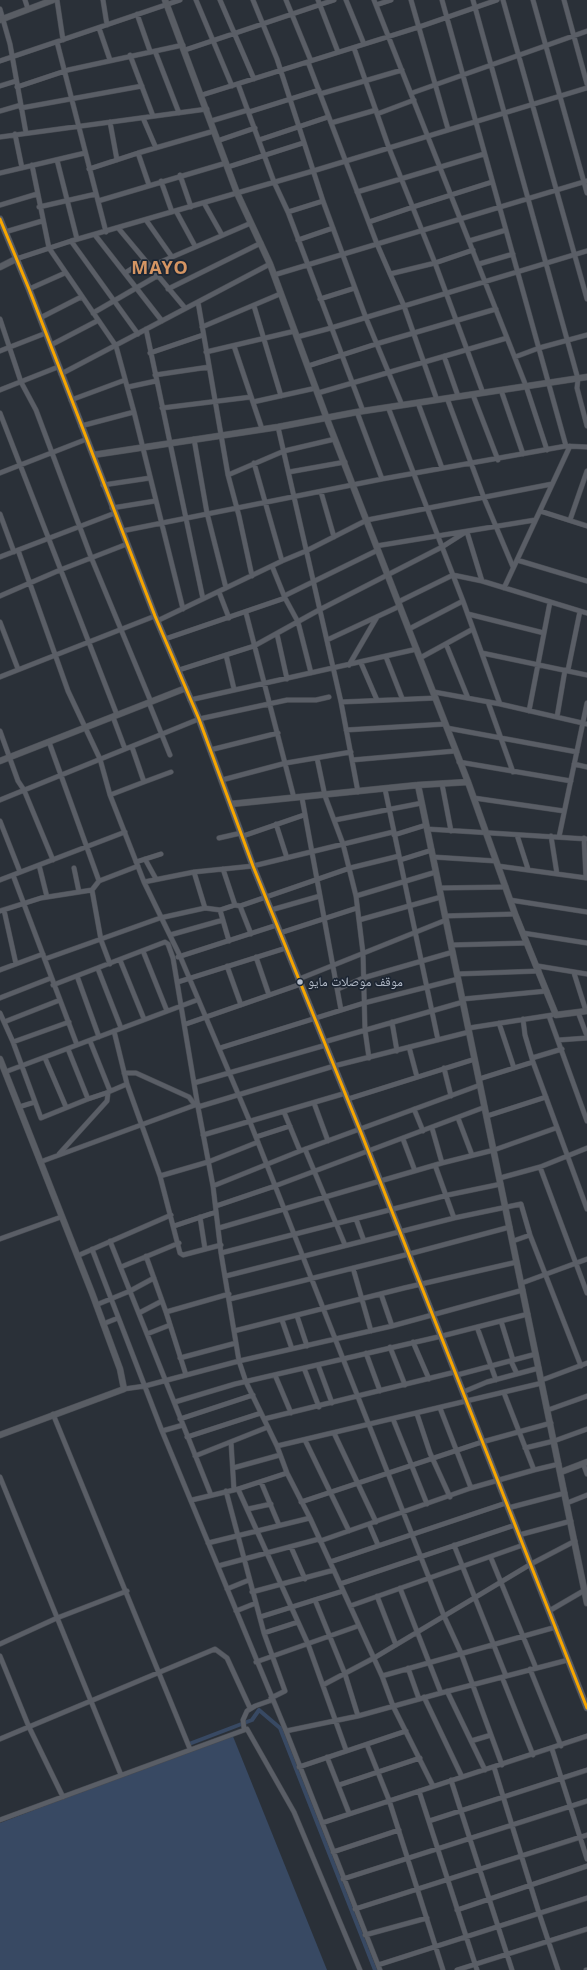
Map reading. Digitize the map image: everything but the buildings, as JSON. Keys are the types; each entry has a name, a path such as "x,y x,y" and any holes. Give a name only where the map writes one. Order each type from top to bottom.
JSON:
{"street":[{"path":"25,0 28,9"},
{"path":"2,20 53,0"},
{"path":"57,0 63,40"},
{"path":"103,0 107,25"},
{"path":"0,61 99,28 166,2 180,0"},
{"path":"196,0 232,86"},
{"path":"220,0 254,79"},
{"path":"253,0 281,70 303,143 366,318 402,405"},
{"path":"286,0 319,92 377,244 404,306 422,362 437,400"},
{"path":"17,87 64,71 130,55 184,47 213,40 292,15 319,2 334,0"},
{"path":"346,0 364,44"},
{"path":"391,0 375,3 452,194 515,357 547,450"},
{"path":"411,0 448,129"},
{"path":"442,0 548,382 568,446 504,588"},
{"path":"472,0 547,263 578,379 578,388 587,426"},
{"path":"202,95 389,37 497,0"},
{"path":"503,0 587,299"},
{"path":"533,0 587,193"},
{"path":"564,0 587,84"},
{"path":"166,2 202,95 217,141 237,193 270,264 327,419 345,462 435,695 459,762 468,782 515,914 539,969 547,991 559,1040 585,1109 587,1121"},
{"path":"319,2 338,52"},
{"path":"0,9 12,57 26,133"},
{"path":"137,14 180,113"},
{"path":"99,28 110,60"},
{"path":"412,93 587,31"},
{"path":"57,42 106,232"},
{"path":"354,48 389,148 435,263 483,393"},
{"path":"130,55 154,116"},
{"path":"211,121 402,70"},
{"path":"0,86 16,81"},
{"path":"238,84 264,156 288,212 342,355 382,479"},
{"path":"0,110 142,86"},
{"path":"0,267 16,259 70,241 119,229 587,88"},
{"path":"331,123 376,112 414,100"},
{"path":"0,137 207,109"},
{"path":"259,140 328,116"},
{"path":"143,118 156,148"},
{"path":"110,122 117,160"},
{"path":"217,141 255,128"},
{"path":"89,169 214,131"},
{"path":"15,134 22,168"},
{"path":"98,201 180,175 264,156 303,143"},
{"path":"0,172 85,153"},
{"path":"138,153 149,184"},
{"path":"357,192 484,154"},
{"path":"57,160 77,239"},
{"path":"32,165 48,248 97,321 116,346 128,387 155,501 183,609"},
{"path":"180,175 191,207"},
{"path":"161,181 174,212 195,246"},
{"path":"369,222 492,182"},
{"path":"274,275 499,206 585,182"},
{"path":"0,205 37,194"},
{"path":"39,207 96,194"},
{"path":"288,212 323,200"},
{"path":"204,203 222,235"},
{"path":"0,219 29,289 87,439 103,485 156,618 199,719 232,804 253,866 422,1284 466,1401 587,1708"},
{"path":"146,220 172,257"},
{"path":"5,232 42,221"},
{"path":"149,267 251,223"},
{"path":"298,240 333,228"},
{"path":"119,229 149,267 185,308"},
{"path":"469,241 506,230"},
{"path":"96,235 162,321"},
{"path":"70,241 138,334"},
{"path":"168,288 261,243"},
{"path":"390,274 435,263 473,250"},
{"path":"206,352 264,338 331,328 587,251"},
{"path":"479,264 513,254"},
{"path":"125,273 144,261"},
{"path":"61,374 270,264"},
{"path":"29,289 65,273"},
{"path":"93,313 157,276"},
{"path":"320,299 355,288"},
{"path":"202,327 280,294"},
{"path":"40,318 81,297"},
{"path":"198,302 228,475 252,576"},
{"path":"254,306 281,396"},
{"path":"308,366 376,344 496,309"},
{"path":"0,319 21,382 36,410 53,452 79,527 122,629 150,702 160,735 170,755"},
{"path":"51,346 97,321"},
{"path":"146,329 203,599"},
{"path":"0,351 46,333"},
{"path":"150,353 203,335"},
{"path":"515,357 539,348 587,336"},
{"path":"253,402 317,391 352,383 507,338"},
{"path":"234,346 262,429"},
{"path":"444,356 458,396"},
{"path":"0,390 58,367"},
{"path":"155,375 209,367"},
{"path":"93,455 278,427 388,407 587,377"},
{"path":"71,400 125,380"},
{"path":"128,387 156,381"},
{"path":"501,390 523,454"},
{"path":"474,394 498,460"},
{"path":"162,408 251,397"},
{"path":"447,398 470,463 513,567"},
{"path":"418,403 442,468"},
{"path":"388,407 468,614 500,704"},
{"path":"81,426 134,412"},
{"path":"0,413 48,540 89,642 125,749"},
{"path":"278,427 341,702 358,792"},
{"path":"0,473 87,439"},
{"path":"194,439 208,513 226,588"},
{"path":"228,475 284,451 335,439"},
{"path":"122,531 236,507 321,492 353,484 470,463 498,460 568,446 587,447"},
{"path":"289,472 345,462"},
{"path":"254,463 282,561"},
{"path":"570,520 587,471"},
{"path":"103,485 150,478"},
{"path":"0,677 122,629 183,609 282,561 334,538 367,520 552,484"},
{"path":"321,492 334,538"},
{"path":"0,557 48,540 114,510 155,501"},
{"path":"540,511 587,526"},
{"path":"0,514 30,583 68,692 100,759 110,795 144,882 160,918 180,956 197,1000 220,1048 238,1096 250,1122 422,1556 502,1764"},
{"path":"165,639 246,613 285,597 377,548 438,535 465,533 495,526 535,520"},
{"path":"179,670 254,646 319,610 442,547 465,533"},
{"path":"465,533 482,581"},
{"path":"0,596 60,570 127,544"},
{"path":"517,560 587,581"},
{"path":"272,566 285,597 298,622 311,673"},
{"path":"327,640 377,617 453,575 482,581 587,613"},
{"path":"219,592 229,618"},
{"path":"409,629 463,601"},
{"path":"529,711 550,602"},
{"path":"557,717 580,611"},
{"path":"246,613 294,798"},
{"path":"468,614 544,632"},
{"path":"349,665 377,617"},
{"path":"0,622 18,669"},
{"path":"420,658 473,629"},
{"path":"277,634 287,679"},
{"path":"446,644 468,698"},
{"path":"190,700 234,689 386,658 417,649"},
{"path":"482,653 587,675"},
{"path":"226,655 234,689"},
{"path":"386,658 402,698"},
{"path":"361,663 376,700"},
{"path":"0,761 186,688"},
{"path":"341,702 435,695 468,698 585,723"},
{"path":"0,800 199,719 270,705 287,700 316,700 329,697"},
{"path":"488,702 513,772"},
{"path":"559,837 574,764 585,723 587,703"},
{"path":"346,730 446,726 577,752"},
{"path":"0,731 18,781 24,790 53,860"},
{"path":"210,750 278,733"},
{"path":"49,742 88,846 99,881"},
{"path":"132,747 144,782"},
{"path":"352,760 455,751"},
{"path":"222,780 286,763 351,752"},
{"path":"317,758 325,796 343,844 356,896 363,953 365,1030 369,1058"},
{"path":"459,762 571,781"},
{"path":"574,764 587,767"},
{"path":"110,795 171,772"},
{"path":"232,804 468,782"},
{"path":"442,784 451,831"},
{"path":"418,786 585,1585 587,1603"},
{"path":"385,789 388,810 405,882 420,961 438,1040"},
{"path":"302,798 341,1010"},
{"path":"474,798 564,811"},
{"path":"335,820 422,803"},
{"path":"218,838 242,834 304,815"},
{"path":"0,821 20,872"},
{"path":"276,824 287,858"},
{"path":"144,882 194,872 253,866 343,844 427,827 451,831 586,839 586,878 497,864 433,857"},
{"path":"0,880 125,832"},
{"path":"517,835 528,869"},
{"path":"551,836 557,874"},
{"path":"0,970 101,940 160,918 205,908 220,910 266,898 350,868 432,850"},
{"path":"16,964 2,911 47,897 92,890 99,881 145,859 161,854"},
{"path":"145,859 156,879"},
{"path":"39,865 47,897"},
{"path":"74,868 79,892"},
{"path":"223,870 237,905 251,934"},
{"path":"194,872 205,908"},
{"path":"356,896 436,872"},
{"path":"13,875 77,1045"},
{"path":"439,888 506,887"},
{"path":"92,890 101,940 110,964"},
{"path":"271,910 320,896"},
{"path":"359,920 441,897"},
{"path":"510,900 587,912"},
{"path":"280,932 357,908"},
{"path":"220,910 229,942"},
{"path":"186,1024 269,996 333,966 446,918 515,914"},
{"path":"170,935 223,920"},
{"path":"173,958 229,942 277,925"},
{"path":"523,933 587,943"},
{"path":"54,985 166,943 173,958 186,1024 197,1105 213,1186 239,1361 246,1382 277,1446 287,1473 310,1518 358,1626 374,1658 393,1706 433,1786"},
{"path":"451,945 527,943"},
{"path":"178,982 286,948"},
{"path":"143,951 167,1011"},
{"path":"338,989 364,978 453,952"},
{"path":"256,957 269,996"},
{"path":"120,960 144,1019"},
{"path":"227,966 241,1005"},
{"path":"98,969 121,1028"},
{"path":"220,1048 364,1003 458,976 539,969 587,974"},
{"path":"40,1162 197,1105 238,1096 334,1066 409,1048 469,1030 499,1023 587,1011 574,972"},
{"path":"77,976 99,1037"},
{"path":"0,998 51,978"},
{"path":"194,1082 229,1073 463,1001 547,991"},
{"path":"4,1022 60,1000"},
{"path":"5,1072 197,1000"},
{"path":"559,1040 587,1037 578,1012"},
{"path":"0,1013 13,1042 41,1118 127,1084"},
{"path":"523,1019 525,1035 532,1060 587,1209"},
{"path":"13,1042 69,1022"},
{"path":"392,1022 397,1051"},
{"path":"499,1023 514,1068"},
{"path":"114,1031 127,1084 160,1176 179,1243 180,1253 183,1256 221,1245"},
{"path":"57,1155 107,1101 109,1092 90,1041"},
{"path":"409,1048 416,1077"},
{"path":"68,1049 88,1099"},
{"path":"213,1186 305,1149 328,1142 451,1096 480,1082 562,1049"},
{"path":"45,1058 66,1107"},
{"path":"0,1059 96,1305 120,1369 124,1389"},
{"path":"203,1135 314,1103 347,1096 416,1077 475,1059"},
{"path":"444,1068 451,1096"},
{"path":"124,1073 136,1073 189,1097 197,1105"},
{"path":"487,1116 546,1096"},
{"path":"19,1108 35,1102"},
{"path":"314,1103 328,1142"},
{"path":"174,1226 314,1171 403,1139 485,1107"},
{"path":"414,1110 423,1131"},
{"path":"284,1112 300,1151"},
{"path":"458,1118 472,1155"},
{"path":"256,1137 290,1126"},
{"path":"432,1128 442,1163"},
{"path":"219,1228 442,1163 494,1150 556,1128"},
{"path":"403,1139 415,1171"},
{"path":"160,1176 208,1162 258,1142"},
{"path":"222,1253 295,1235 335,1223 392,1211 500,1181 567,1157 587,1148"},
{"path":"305,1149 345,1245"},
{"path":"435,1165 448,1195 454,1218"},
{"path":"540,1167 587,1293"},
{"path":"226,1276 454,1218 506,1206 522,1204 530,1235 581,1366"},
{"path":"77,1256 171,1214"},
{"path":"0,1239 61,1217"},
{"path":"200,1217 205,1249"},
{"path":"356,1219 364,1241"},
{"path":"166,1312 229,1296 311,1279 510,1227"},
{"path":"513,1241 530,1235"},
{"path":"110,1241 211,1495"},
{"path":"121,1267 179,1243"},
{"path":"92,1248 162,1431 192,1500 256,1662 286,1731 365,1935 379,1967 587,1898"},
{"path":"146,1256 186,1375"},
{"path":"0,1435 53,1414 124,1389 145,1386 239,1361 337,1340 434,1316 449,1309 522,1287 587,1259"},
{"path":"234,1331 517,1262"},
{"path":"353,1268 371,1331"},
{"path":"96,1305 130,1291 154,1278"},
{"path":"381,1294 392,1326"},
{"path":"139,1313 162,1301"},
{"path":"175,1402 246,1382 442,1336 528,1314"},
{"path":"297,1316 307,1346"},
{"path":"103,1324 118,1318"},
{"path":"282,1320 292,1350"},
{"path":"501,1321 517,1374"},
{"path":"147,1334 170,1325"},
{"path":"477,1327 492,1365 496,1380"},
{"path":"413,1342 429,1380"},
{"path":"180,1358 236,1344"},
{"path":"390,1347 406,1386"},
{"path":"366,1353 380,1391"},
{"path":"264,1419 536,1354"},
{"path":"277,1446 504,1393 542,1381 587,1364"},
{"path":"318,1365 332,1403"},
{"path":"304,1368 319,1407"},
{"path":"463,1392 496,1380 539,1368"},
{"path":"275,1375 291,1413"},
{"path":"504,1393 534,1470"},
{"path":"180,1420 253,1395"},
{"path":"548,1410 587,1396"},
{"path":"440,1408 472,1488"},
{"path":"187,1437 262,1413"},
{"path":"53,1414 190,1749"},
{"path":"417,1414 432,1458 450,1497"},
{"path":"393,1419 427,1504"},
{"path":"301,1502 456,1450 518,1431 551,1423"},
{"path":"162,1431 183,1425"},
{"path":"196,1456 268,1427"},
{"path":"525,1448 554,1441 587,1429"},
{"path":"334,1433 376,1522"},
{"path":"305,1440 349,1531"},
{"path":"231,1442 236,1490 248,1509 308,1644 346,1750"},
{"path":"234,1468 280,1455"},
{"path":"561,1472 585,1462 587,1474"},
{"path":"218,1566 243,1558 320,1540 497,1480 559,1464"},
{"path":"192,1500 236,1490 287,1473"},
{"path":"0,1477 92,1700 121,1775"},
{"path":"261,1482 280,1525"},
{"path":"226,1492 264,1633 286,1691 272,1699 250,1708 243,1720 244,1728"},
{"path":"330,1562 378,1545 507,1505 565,1493"},
{"path":"567,1503 587,1495"},
{"path":"248,1509 271,1504"},
{"path":"208,1543 310,1518"},
{"path":"519,1535 571,1521"},
{"path":"369,1524 378,1545"},
{"path":"340,1584 515,1525"},
{"path":"323,1685 374,1658 531,1564 575,1540"},
{"path":"454,1545 494,1644 504,1677 533,1755"},
{"path":"350,1606 523,1546"},
{"path":"291,1547 304,1579"},
{"path":"491,1558 536,1668"},
{"path":"252,1592 334,1570"},
{"path":"228,1589 249,1580"},
{"path":"550,1611 585,1585"},
{"path":"400,1588 430,1662 440,1693"},
{"path":"260,1617 343,1591"},
{"path":"0,1644 57,1618 127,1592"},
{"path":"377,1596 396,1645"},
{"path":"315,1600 331,1636 358,1716"},
{"path":"236,1611 256,1603"},
{"path":"264,1633 298,1622"},
{"path":"256,1662 358,1626"},
{"path":"382,1676 556,1627"},
{"path":"0,1738 215,1649 227,1658 250,1708"},
{"path":"0,1656 29,1727 63,1797"},
{"path":"286,1731 358,1716 447,1691 568,1660"},
{"path":"408,1668 421,1698 462,1777"},
{"path":"530,1669 561,1746"},
{"path":"447,1691 485,1770"},
{"path":"0,1820 244,1728"},
{"path":"244,1728 250,1732 294,1812 360,1970"},
{"path":"299,1767 406,1731"},
{"path":"471,1741 491,1735"},
{"path":"322,1823 451,1780 552,1749 587,1736"},
{"path":"366,1744 389,1800 443,1970"},
{"path":"552,1749 572,1806 587,1859"},
{"path":"327,1757 349,1813"},
{"path":"339,1785 420,1758"},
{"path":"494,1767 539,1914 558,1970"},
{"path":"429,1822 503,1796 587,1770"},
{"path":"451,1780 512,1970"},
{"path":"419,1791 477,1970"},
{"path":"343,1879 438,1850 587,1801"},
{"path":"333,1852 399,1830"},
{"path":"355,1909 587,1835"},
{"path":"457,1910 587,1866"},
{"path":"365,1935 427,1918"},
{"path":"457,1970 587,1929"}],"water":[{"path":"232,1734 327,1970 0,1970 0,1823"}],"waterway":[{"path":"189,1744 252,1720 259,1710 280,1728 375,1970"}],"transit line":[{"path":"0,219 29,289 155,616 199,719 253,866 360,1130 587,1708"}],"place":[{"name":"موقف موصلات مايو","path":"300,982"}],"district":[{"name":"MAYO","path":"160,269"}]}
